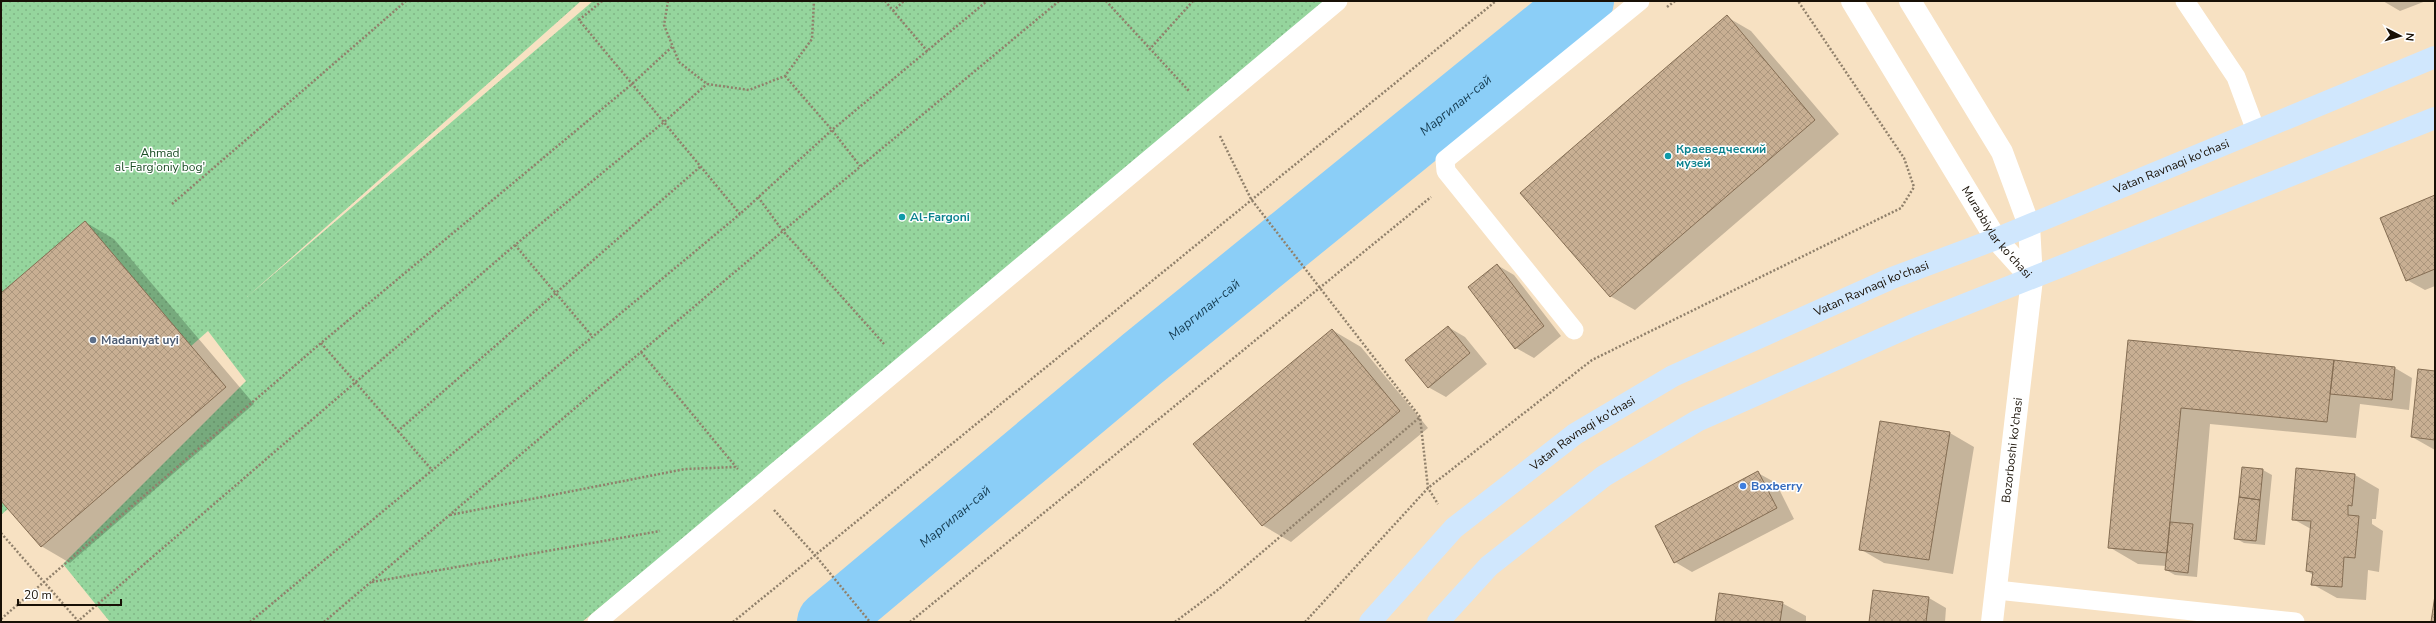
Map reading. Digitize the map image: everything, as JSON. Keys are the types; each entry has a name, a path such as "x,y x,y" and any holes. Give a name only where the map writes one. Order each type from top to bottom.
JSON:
{"main road":[{"name":"Vatan Ravnaqi ko'chasi","path":"1370,622 1454,528 1575,434 1673,376 1892,278 2029,225 2435,57"},
{"path":"1438,622 1489,566 1598,481 1696,422 1912,325 2032,279 2435,118"}],"street":[{"name":"Murabbiylar ko'chasi","path":"1852,1 1996,238 2032,279"},
{"name":"Murabbiylar ko'chasi","path":"1910,1 2002,152 2029,225 2032,279"},
{"name":"Bozorboshi ko'chasi","path":"1992,622 1997,590 2032,279"}],"lane":[{"path":"597,622 1338,1"},
{"path":"1574,330 1446,171 1445,160 1640,1"},
{"path":"2184,1 2236,77 2256,131"},
{"path":"1997,590 2295,622"}],"path":[{"path":"172,204 406,1"},
{"path":"602,1 579,20 740,214"},
{"path":"668,1 664,25 679,62 707,84 749,90 785,76 812,39 815,2"},
{"path":"885,1 928,52"},
{"path":"892,11 904,1"},
{"path":"250,622 740,214 832,130 928,52 987,1"},
{"path":"324,622 783,231 1059,1"},
{"path":"1106,1 1149,50 1208,110 1251,199 1420,417 1428,488 1454,528"},
{"path":"1149,50 1193,1"},
{"path":"734,622 1251,199 1496,1"},
{"path":"1662,11 1675,1"},
{"path":"1305,622 1428,488 1592,360 1901,208 1914,187 1904,158 1798,1"},
{"path":"1,619 321,343 632,84 673,46"},
{"path":"785,76 832,130 860,166"},
{"path":"1,533 78,622 515,245 664,122 707,84"},
{"path":"398,431 701,166"},
{"path":"910,622 1319,287 1453,180"},
{"path":"758,197 783,231 903,365"},
{"path":"515,245 592,336"},
{"path":"321,343 432,470"},
{"path":"641,352 736,467 815,555 870,622"},
{"path":"1175,622 1225,584 1420,417"},
{"path":"450,515 685,469 736,467"},
{"path":"371,582 664,530"}],"green space":[{"name":"Ahmad al-Farg'oniy bog'","path":"1,1 581,1 247,297 593,1 1338,1 582,622 110,622 63,564 246,381 208,331 1,515"}],"building":[{"name":"Краеведческий музей","path":"1727,15 1815,120 1610,297 1520,193"},
{"path":"2435,195 2435,269 2406,281 2380,218"},
{"name":"Madaniyat uyi","path":"85,221 226,387 41,547 1,501 1,293"},
{"path":"1497,264 1544,326 1515,349 1468,287"},
{"path":"1448,326 1470,353 1428,388 1405,360"},
{"path":"1332,329 1400,411 1262,526 1193,444"},
{"path":"2128,340 2334,360 2327,422 2181,408 2167,553 2108,548"},
{"path":"2334,360 2395,367 2392,400 2330,394"},
{"path":"2418,369 2435,371 2435,440 2411,437"},
{"path":"1880,421 1950,432 1929,560 1859,550"},
{"path":"2242,467 2263,469 2260,500 2239,497"},
{"path":"2296,468 2355,474 2352,506 2348,505 2348,515 2359,516 2355,558 2344,557 2342,587 2311,585 2313,572 2306,571 2311,521 2292,520"},
{"path":"1758,471 1777,508 1674,563 1655,526"},
{"path":"2239,497 2260,500 2256,541 2234,539"},
{"path":"2170,522 2193,524 2188,573 2165,570"},
{"path":"1873,590 1929,597 1926,622 1869,622"},
{"path":"1719,593 1783,602 1780,622 1715,622"},
{"path":"2435,595 2435,622 2431,622"}],"waterway":[{"name":"Маргилан-сай","path":"828,622 1142,359 1583,1"}],"place":[{"name":"Краеведческий музей","path":"1668,156"},
{"name":"Al-Fargoni","path":"902,217"},
{"name":"Madaniyat uyi","path":"93,340"},
{"name":"Boxberry","path":"1743,486"}]}
